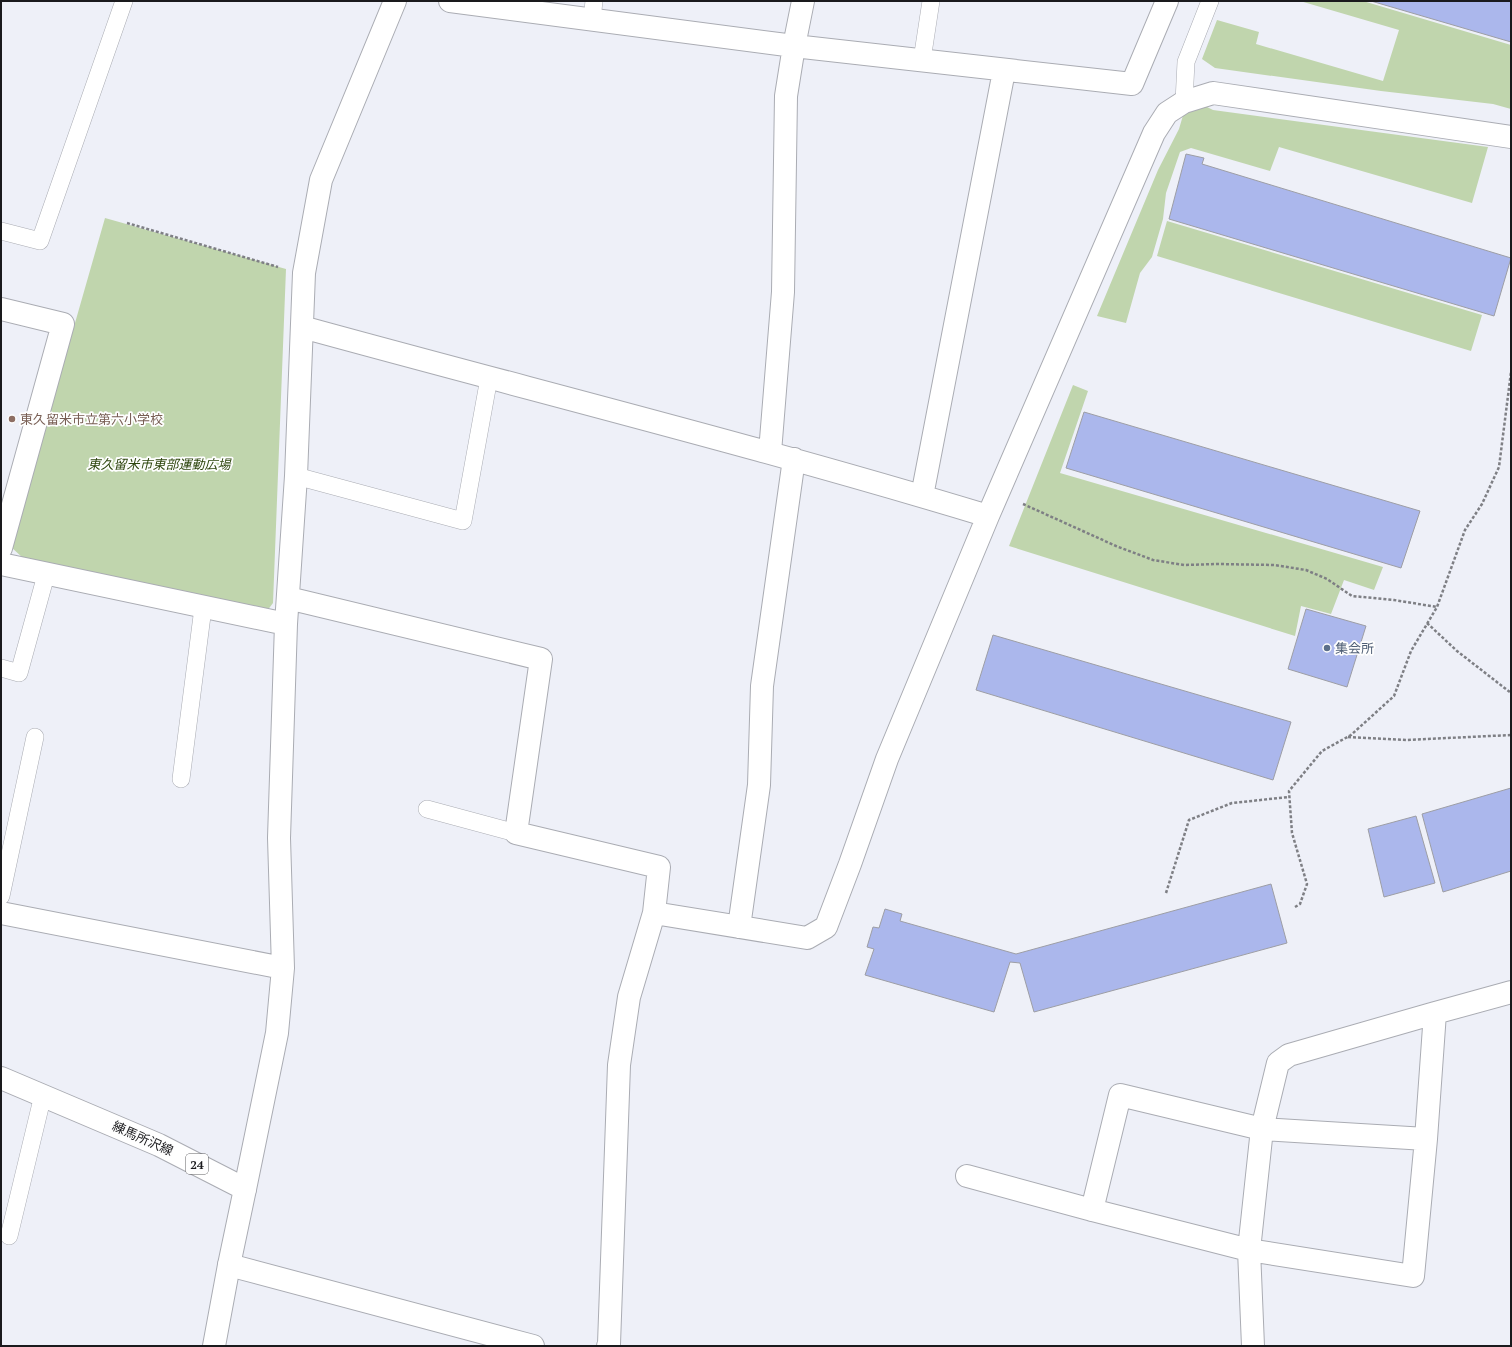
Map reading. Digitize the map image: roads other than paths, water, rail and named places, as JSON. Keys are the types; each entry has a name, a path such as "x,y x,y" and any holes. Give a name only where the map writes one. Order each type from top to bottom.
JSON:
{"street":[{"path":"214,1346 229,1265 277,1033 283,968 279,838 286,624 296,476 304,273 320,180 395,1"},
{"path":"450,1 593,10 794,46 1132,84 1167,1"},
{"path":"770,452 782,292 786,96 803,1"},
{"path":"922,496 1004,70"},
{"path":"654,913 807,938 826,927 850,864 886,759 988,516 1154,133 1167,113 1184,102 1213,93 1511,137"},
{"path":"1,309 63,324 1,548"},
{"path":"302,327 770,452 988,516"},
{"path":"739,927 759,785 762,686 794,459"},
{"path":"1,564 46,575 286,624"},
{"path":"288,598 541,659 516,833 659,867 654,913 629,997 618,1065 610,1336 608,1346"},
{"path":"1,913 283,968"},
{"path":"1253,1346 1249,1250 1262,1129 1278,1063 1289,1055 1511,992"},
{"path":"967,1176 1249,1250 1413,1276 1426,1139 1435,1013"},
{"name":"練馬所沢線","path":"1,1078 159,1145 245,1189"},
{"path":"1092,1210 1120,1095 1262,1129 1426,1139"},
{"path":"229,1265 533,1346"}],"lane":[{"path":"1,231 40,241 124,1"},
{"path":"922,60 931,1"},
{"path":"1184,102 1186,62 1210,1"},
{"path":"296,476 463,521 489,378"},
{"path":"1,668 19,673 46,575"},
{"path":"181,779 203,608"},
{"path":"1,896 35,737"},
{"path":"427,809 516,833"},
{"path":"9,1236 42,1095"}],"place":[{"name":"東久留米市立第六小学校","path":"12,419"},
{"name":"集会所","path":"1327,648"}],"park label":[{"name":"東久留米市東部運動広場","path":"159,464"}]}
